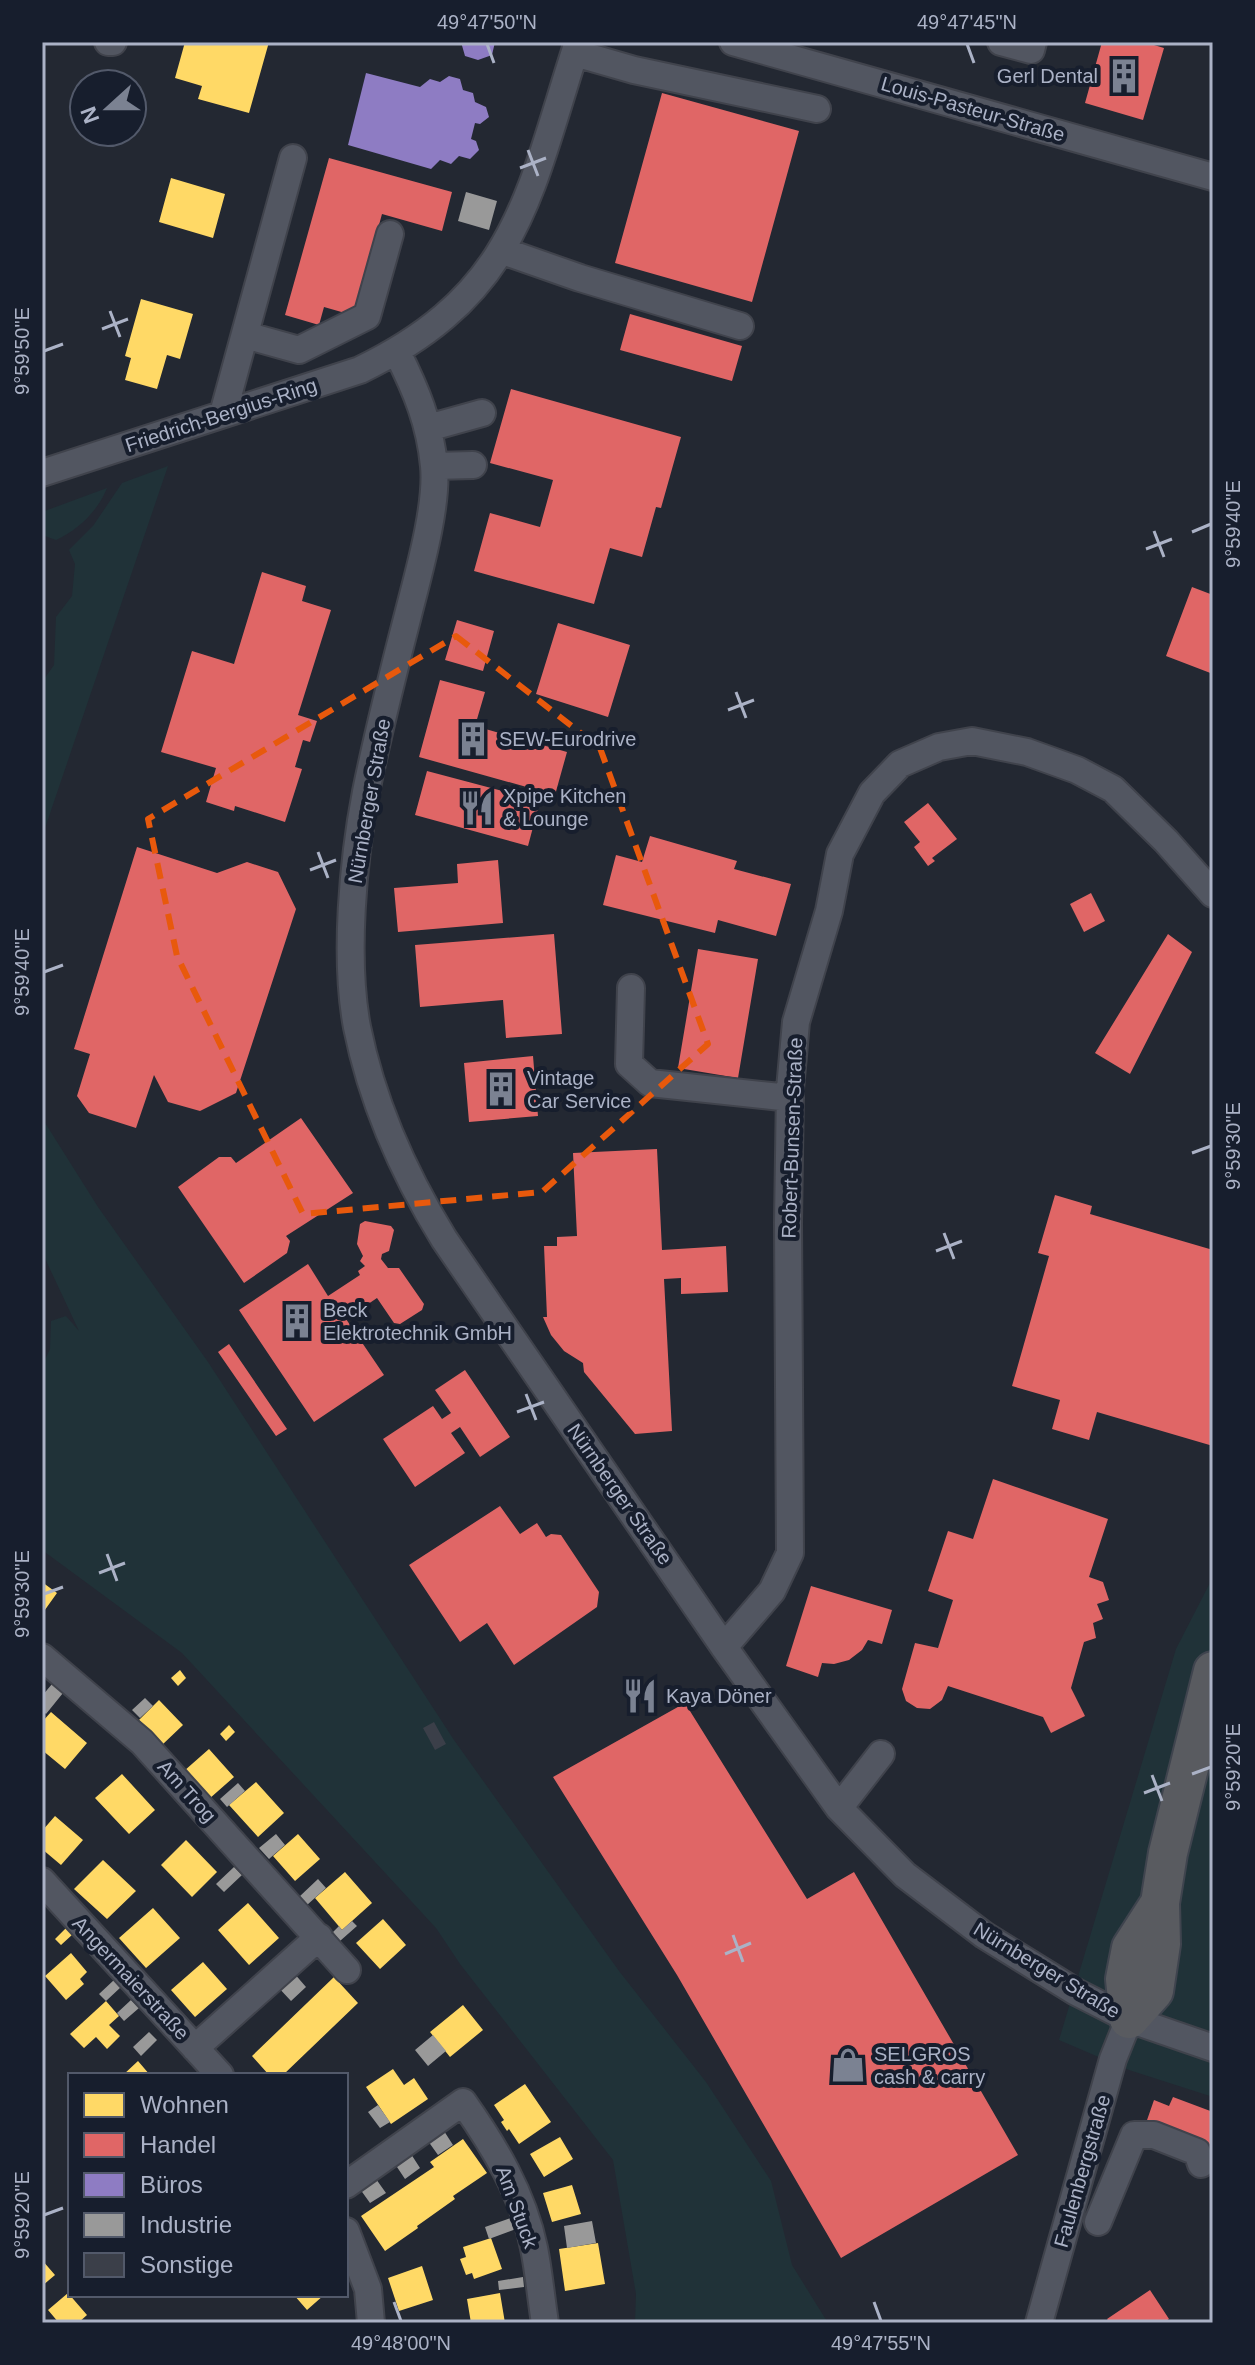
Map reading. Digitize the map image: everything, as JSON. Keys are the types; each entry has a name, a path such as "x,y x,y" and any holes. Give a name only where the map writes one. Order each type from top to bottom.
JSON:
{"highway":[{"path":"1129,2019 1154,1991 1161,1944 1160,1903 1168,1853 1212,1679"}],"street":[{"name":"Louis-Pasteur-Straße","path":"733,42 1213,177"},
{"path":"1001,42 1031,50 1033,42"},
{"path":"397,352 468,297 503,251 532,191 576,48 634,70 817,109"},
{"path":"223,414 293,158"},
{"path":"245,335 299,350 367,316 390,234"},
{"path":"503,251 580,278 740,326"},
{"name":"Friedrich-Bergius-Ring","path":"42,473 360,370 397,352"},
{"name":"Nürnberger Straße","path":"397,352 421,398 434,466 434,485 420,568 396,660 363,812 352,911 351,953 357,1026 393,1141 420,1199 452,1251 724,1647 839,1808 905,1875 984,1935 1076,1992 1129,2019 1213,2048"},
{"path":"428,428 482,413"},
{"path":"434,466 473,465"},
{"name":"Robert-Bunsen-Straße","path":"724,1647 772,1591 790,1553 788,1222 790,1098 796,1022 829,911 840,854 872,793 900,764 939,747 972,741 1027,752 1077,770 1113,789 1166,841 1213,894"},
{"path":"631,988 629,1064 650,1083 790,1098"},
{"name":"Am Trog","path":"42,1657 142,1742 347,1970"},
{"path":"839,1808 881,1754"},
{"name":"Angermaierstraße","path":"42,1881 218,2073"},
{"path":"195,2048 319,1937"},
{"name":"Faulenbergstraße","path":"1042,2322 1113,2059 1129,2019"},
{"name":"Am Stuck","path":"348,2184 463,2102 489,2139 511,2181 533,2245 545,2323"},
{"path":"1098,2222 1125,2150 1134,2135 1154,2135 1197,2152 1201,2164"},
{"path":"348,2236 368,2289 371,2323"}],"highlighted area":[{"path":"456,636 600,748 708,1044 542,1192 303,1214 177,956 148,819"}],"shaded area":[{"path":"168,466 42,837 42,682 54,665 56,617 72,596 75,564 69,550 93,526 122,483"},
{"path":"107,488 93,512 72,531 56,540 42,535 42,512"},
{"path":"42,1118 98,1207 208,1362 454,1740 619,1971 706,2082 771,2181 792,2265 828,2323 635,2323 636,2294 613,2160 460,1964 436,1928 182,1653 42,1550 42,1366 50,1349 51,1321 66,1316 79,1331 42,1252"},
{"path":"1213,1577 1213,2097 1129,2070 1059,2040 1176,1649"}],"building: Wohnen":[{"path":"185,42 269,42 249,113 198,99 202,86 175,78"},
{"path":"171,178 225,194 213,238 159,222"},
{"path":"141,299 193,314 180,359 167,355 157,389 125,380 131,358 125,356"},
{"path":"42,1582 57,1593 42,1614"},
{"path":"180,1670 186,1678 178,1686 171,1678"},
{"path":"159,1700 183,1725 162,1745 139,1720"},
{"path":"51,1712 87,1743 65,1769 42,1750 42,1722"},
{"path":"229,1725 235,1732 226,1741 220,1734"},
{"path":"209,1749 234,1777 209,1799 184,1771"},
{"path":"122,1774 155,1810 129,1834 95,1798"},
{"path":"256,1782 284,1813 258,1837 229,1805"},
{"path":"55,1816 83,1840 61,1865 42,1849 42,1831"},
{"path":"298,1834 320,1859 295,1881 273,1856"},
{"path":"186,1840 217,1872 192,1897 161,1865"},
{"path":"103,1860 136,1891 107,1919 74,1889"},
{"path":"345,1872 372,1903 342,1930 315,1898"},
{"path":"248,1903 279,1938 249,1965 218,1930"},
{"path":"153,1908 180,1938 146,1968 119,1938"},
{"path":"383,1919 406,1945 380,1969 356,1943"},
{"path":"67,1927 73,1934 61,1945 55,1939"},
{"path":"71,1953 87,1972 80,1979 84,1984 66,2000 45,1976"},
{"path":"203,1962 227,1989 195,2017 171,1990"},
{"path":"334,1977 358,2003 285,2073 267,2073 252,2056"},
{"path":"106,2001 119,2016 109,2025 120,2036 107,2049 96,2037 84,2048 70,2034"},
{"path":"463,2005 483,2030 450,2057 430,2032"},
{"path":"138,2061 148,2073 125,2073"},
{"path":"393,2069 404,2085 414,2078 428,2099 391,2124 366,2087"},
{"path":"525,2084 551,2122 519,2144 501,2122 504,2120 494,2105"},
{"path":"560,2137 573,2159 544,2177 530,2154"},
{"path":"463,2139 487,2173 385,2251 361,2216 434,2167 430,2162"},
{"path":"572,2185 581,2214 552,2222 543,2193"},
{"path":"491,2238 502,2269 474,2279 472,2273 466,2275 460,2259 466,2257 463,2247"},
{"path":"598,2243 605,2284 565,2291 559,2249"},
{"path":"42,2260 55,2275 42,2286"},
{"path":"422,2266 433,2300 399,2311 388,2278"},
{"path":"68,2293 68,2297 87,2315 78,2323 59,2323 48,2310"},
{"path":"500,2293 505,2323 471,2323 467,2299"},
{"path":"296,2297 322,2297 307,2310"}],"building: Handel":[{"name":"Gerl Dental","path":"1102,42 1155,42 1154,45 1164,48 1143,120 1085,103"},
{"path":"662,93 799,131 752,302 615,263"},
{"path":"329,158 452,192 442,231 382,214 356,308 345,313 324,307 319,325 285,315"},
{"path":"630,314 742,346 732,381 620,350"},
{"path":"511,389 681,437 661,508 656,507 642,557 610,548 594,604 474,571 490,513 540,527 553,480 490,463"},
{"path":"262,572 306,586 302,601 331,610 298,715 317,721 310,742 303,740 295,767 302,769 285,822 235,806 234,811 206,802 216,768 161,752 192,651 234,664"},
{"path":"1192,587 1213,595 1213,674 1166,656"},
{"path":"457,620 494,631 483,671 445,660"},
{"path":"558,623 630,645 608,717 536,694"},
{"name":"SEW-Eurodrive","path":"440,680 485,692 475,726 567,752 555,795 419,757"},
{"name":"Xpipe Kitchen & Lounge","path":"427,771 540,801 528,846 415,815"},
{"path":"928,803 957,839 932,858 935,861 928,866 914,847 920,842 904,822"},
{"path":"650,836 737,861 734,869 791,884 776,936 718,920 715,933 603,905 616,855 642,862"},
{"path":"137,847 217,873 247,862 278,872 296,909 236,1093 200,1111 168,1102 154,1075 136,1128 89,1113 77,1096 90,1054 74,1049"},
{"path":"498,860 503,923 398,932 394,888 458,883 457,864"},
{"path":"1091,893 1105,921 1084,932 1070,904"},
{"path":"554,934 562,1034 506,1038 503,1000 420,1007 415,945"},
{"path":"1168,934 1192,952 1130,1074 1095,1053"},
{"path":"698,949 758,959 738,1078 678,1068"},
{"name":"Vintage Car Service","path":"533,1056 538,1116 469,1122 464,1063"},
{"path":"301,1118 353,1193 286,1236 290,1241 287,1253 244,1283 178,1187 219,1157 231,1157 236,1163"},
{"path":"657,1149 662,1250 726,1246 728,1292 681,1294 681,1278 664,1279 672,1431 635,1434 584,1372 583,1363 564,1351 551,1335 543,1317 547,1317 544,1246 557,1246 557,1237 577,1236 573,1153"},
{"path":"1055,1195 1092,1206 1090,1214 1213,1250 1213,1446 1097,1412 1089,1440 1052,1429 1060,1400 1012,1386 1049,1256 1038,1253"},
{"name":"Beck Elektrotechnik GmbH","path":"365,1221 391,1226 394,1230 389,1251 382,1254 381,1259 388,1268 399,1268 424,1304 422,1310 400,1324 394,1323 377,1298 346,1319 384,1375 314,1422 239,1310 308,1264 328,1296 360,1275 358,1271 365,1266 360,1261 363,1256 357,1244 360,1224"},
{"path":"229,1344 287,1429 276,1436 218,1352"},
{"path":"465,1370 510,1437 480,1457 460,1427 451,1433 465,1453 415,1487 383,1439 433,1406 442,1419 451,1413 435,1390"},
{"path":"993,1479 1108,1519 1089,1577 1103,1582 1109,1600 1097,1604 1103,1619 1093,1623 1096,1638 1084,1642 1071,1688 1085,1716 1051,1733 1043,1717 948,1686 942,1700 930,1709 917,1708 906,1701 902,1689 915,1643 938,1648 953,1600 928,1591 948,1531 973,1539"},
{"path":"500,1506 520,1534 537,1523 546,1537 561,1535 599,1592 597,1607 514,1665 487,1623 460,1642 409,1565"},
{"path":"811,1586 892,1610 882,1644 868,1640 862,1650 849,1660 822,1663 818,1677 786,1666"},
{"name":"SELGROS cash & carry","path":"685,1703 807,1899 854,1872 1018,2155 841,2258 677,1975 553,1777"},
{"path":"1173,2097 1213,2112 1213,2151 1146,2123 1154,2100 1169,2106"},
{"path":"1150,2290 1169,2319 1163,2323 1110,2323 1107,2319"}],"building: Büros":[{"path":"461,42 495,42 492,55 478,60 465,56"},
{"path":"366,73 420,87 430,79 440,82 449,76 460,79 463,90 473,93 475,102 486,107 489,117 480,124 475,123 471,139 476,141 479,150 470,159 459,156 451,164 440,160 431,169 348,145"}],"building: Industrie":[{"path":"466,192 497,201 489,230 458,221"},
{"path":"52,1684 63,1693 46,1714 42,1710 42,1696"},
{"path":"145,1698 153,1706 140,1718 132,1710"},
{"path":"238,1783 245,1791 227,1807 220,1799"},
{"path":"276,1834 285,1845 269,1859 259,1848"},
{"path":"234,1867 242,1875 224,1892 216,1884"},
{"path":"318,1879 326,1888 307,1905 299,1897"},
{"path":"352,1921 357,1926 340,1941 333,1932 339,1926 342,1930"},
{"path":"293,1972 306,1987 291,2001 277,1986"},
{"path":"114,1980 121,1987 106,2001 99,1994"},
{"path":"131,2000 139,2008 124,2021 117,2013"},
{"path":"149,2032 157,2040 141,2056 133,2047"},
{"path":"433,2035 446,2051 428,2066 415,2050"},
{"path":"378,2105 390,2122 380,2128 368,2112"},
{"path":"444,2131 453,2145 438,2155 428,2141"},
{"path":"411,2154 420,2168 405,2179 395,2164"},
{"path":"376,2179 386,2193 370,2203 360,2189"},
{"path":"511,2218 516,2229 489,2239 485,2227"},
{"path":"592,2221 596,2243 567,2248 564,2226"},
{"path":"523,2277 524,2287 499,2290 498,2281"}],"building: Sonstige":[{"path":"434,1722 446,1744 435,1750 423,1728"}],"place":[{"name":"Gerl Dental","path":"1124,76"},
{"name":"SEW-Eurodrive","path":"473,739"},
{"name":"Xpipe Kitchen & Lounge","path":"477,808"},
{"name":"Vintage Car Service","path":"501,1089"},
{"name":"Beck Elektrotechnik GmbH","path":"297,1321"},
{"name":"Kaya Döner","path":"640,1696"},
{"name":"SELGROS cash & carry","path":"848,2065"}]}
